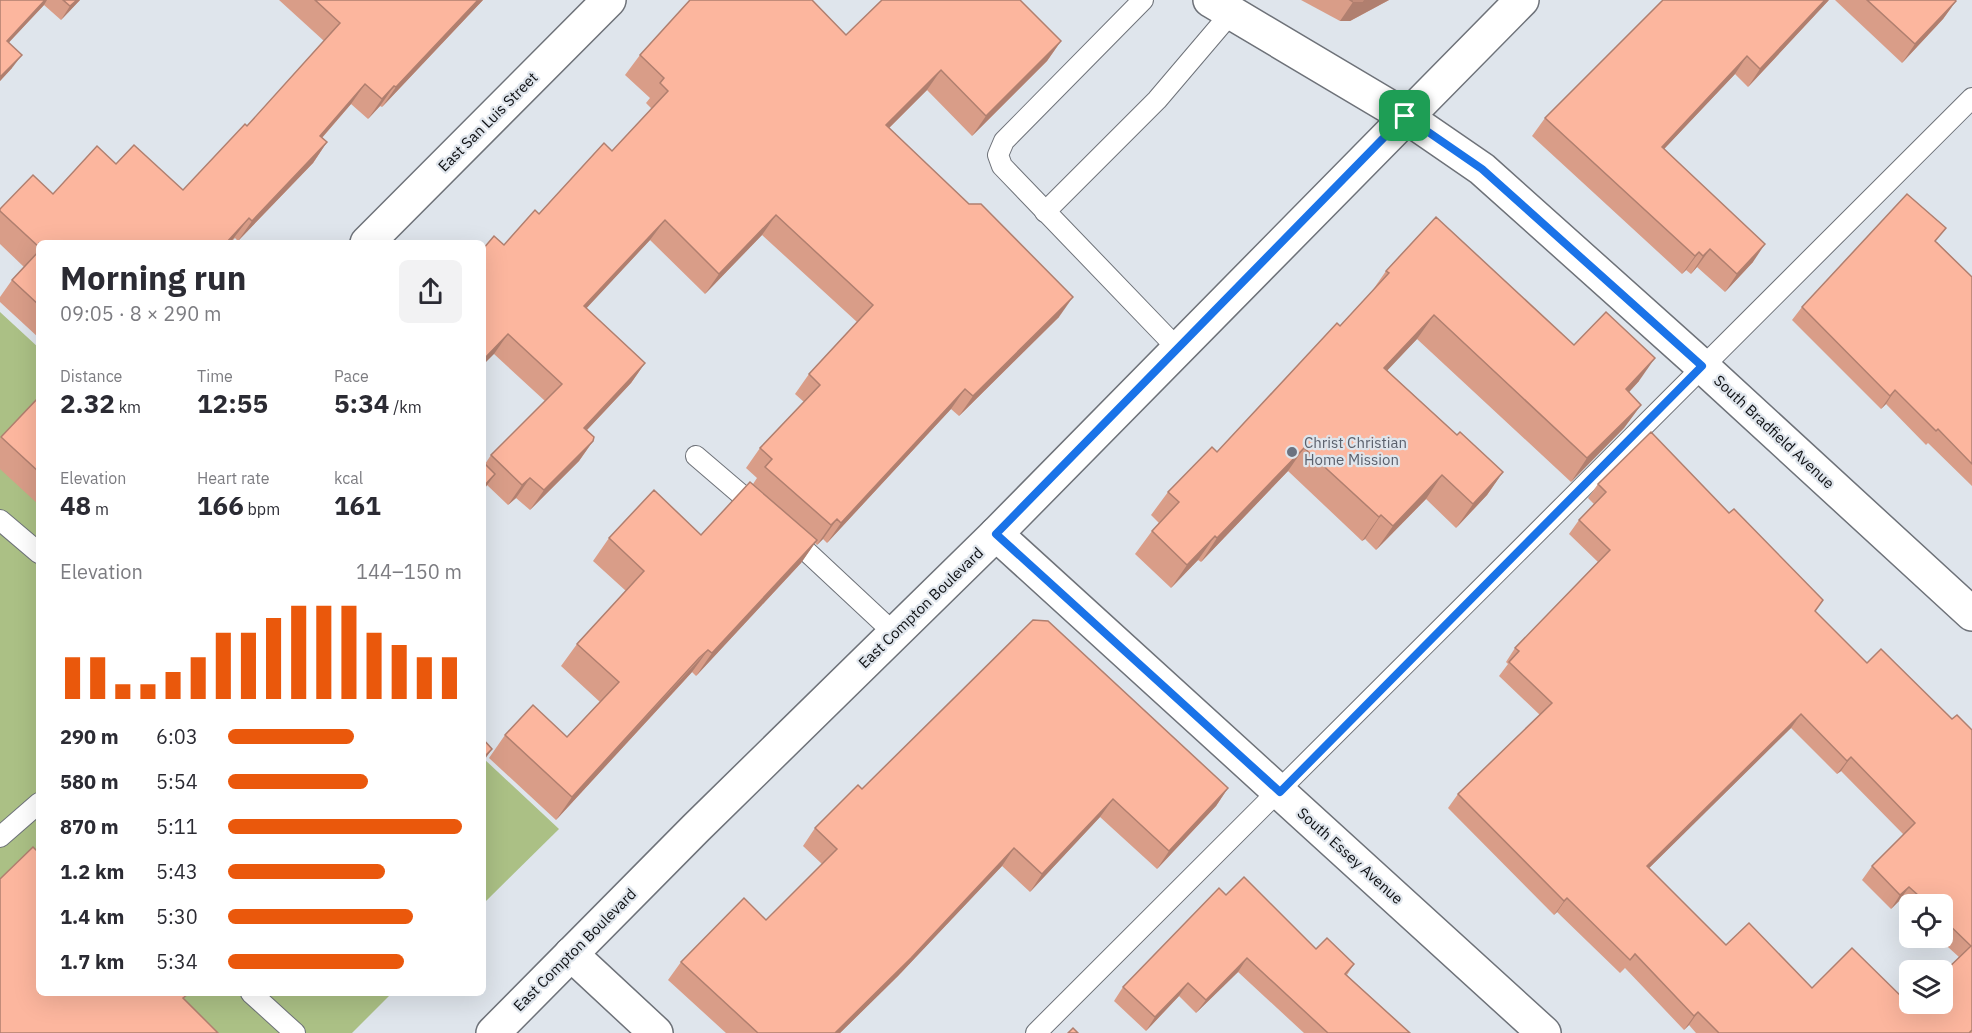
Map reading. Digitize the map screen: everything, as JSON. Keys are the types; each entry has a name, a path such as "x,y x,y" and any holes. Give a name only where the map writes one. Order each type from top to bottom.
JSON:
{"street":[{"name":"East San Luis Street","path":"371,240 609,0"},
{"name":"East Compton Boulevard","path":"493,1033 996,534 1405,116 1522,0"},
{"name":"South Bradfield Avenue","path":"1220,6 1405,116 1482,169 1702,366 1972,615"},
{"name":"South Essey Avenue","path":"996,534 1544,1033"},
{"path":"571,954 656,1033"}],"lane":[{"path":"1143,0 1004,141 998,155 1002,166 1177,348"},
{"path":"1045,212 1157,100 1220,6"},
{"path":"1036,1033 1280,792 1702,366 1972,98"},
{"path":"696,456 796,542 894,633"},
{"path":"0,520 36,550"},
{"path":"0,837 36,806"},
{"path":"254,996 295,1033"}],"green space":[{"path":"0,312 36,345 36,996 389,996 352,1033 0,1033"},
{"path":"486,761 559,829 486,901"}],"building":[{"path":"0,0 45,0 7,41 22,55 0,77"},
{"path":"63,0 77,0 70,6"},
{"path":"315,0 478,0 382,99 365,84 320,136 327,142 252,221 249,218 229,240 36,240 36,244 0,211 33,175 53,194 97,146 116,164 134,145 183,190 245,124 247,126 340,23"},
{"path":"690,0 812,0 846,35 882,0 1020,0 1061,41 986,116 941,70 886,125 969,204 981,204 1073,297 973,396 965,389 841,523 837,519 831,525 765,467 772,459 760,448 820,385 809,374 873,305 776,215 719,274 665,220 584,306 645,363 584,428 594,437 593,441 544,490 530,478 522,485 491,455 562,384 508,334 486,357 486,245 494,236 504,245 535,210 539,214 604,143 612,151 668,91 660,83 664,78 640,55"},
{"path":"1350,0 1368,0 1353,2"},
{"path":"1663,0 1825,0 1760,69 1747,56 1662,147 1765,244 1737,274 1710,249 1703,256 1699,252 1695,256 1545,118"},
{"path":"1867,0 1955,0 1956,1 1915,44"},
{"path":"1907,194 1946,228 1935,241 1972,277 1972,464 1895,390 1890,396 1802,307"},
{"path":"1436,217 1574,345 1606,312 1655,358 1626,389 1641,405 1587,458 1434,315 1384,368 1457,435 1460,432 1503,472 1473,504 1442,475 1393,526 1381,515 1379,517 1304,448 1217,538 1215,536 1187,565 1152,531 1179,502 1168,492 1212,447 1217,452 1337,323 1340,326 1389,273 1386,271"},
{"path":"36,254 36,302 12,280"},
{"path":"36,400 36,469 1,437"},
{"path":"1651,432 1729,513 1734,509 1823,600 1815,611 1867,663 1881,649 1952,719 1957,715 1972,730 1972,1030 1969,1033 1719,1033 1698,1012 1694,1016 1635,954 1630,960 1567,898 1564,901 1458,794 1552,703 1509,662 1519,651 1515,648 1610,550 1579,520 1606,492 1598,484","holes":["1801,714 1847,761 1851,757 1915,823 1872,866 1899,894 1909,887 1917,894 1953,894 1953,929 1971,946 1953,963 1953,1014 1899,1014 1899,994 1852,948 1812,988 1749,923 1726,945 1647,866"]},
{"path":"486,465 495,474 486,484"},
{"path":"750,482 817,540 712,653 708,650 699,658 572,797 505,735 533,705 567,737 619,682 577,644 644,571 609,538 654,490 701,535"},
{"path":"1033,620 1048,621 1228,788 1169,851 1113,799 1042,874 1014,848 911,958 835,1033 758,1033 681,962 744,898 766,920 837,849 815,828 858,785 862,789"},
{"path":"486,742 492,749 486,755"},
{"path":"33,847 36,850 36,996 186,996 183,998 218,1033 0,1033 0,879"},
{"path":"1244,877 1316,949 1327,938 1354,964 1345,974 1410,1033 1328,1033 1247,958 1206,1000 1188,983 1155,1017 1123,987 1219,888 1226,895"},
{"path":"1073,1028 1078,1033 1068,1033"}],"place":[{"name":"Christ Christian Home Mission","path":"1292,452"}],"route":[{"path":"1405,116 1482,169 1702,366 1280,792 996,534 1405,116"}]}
